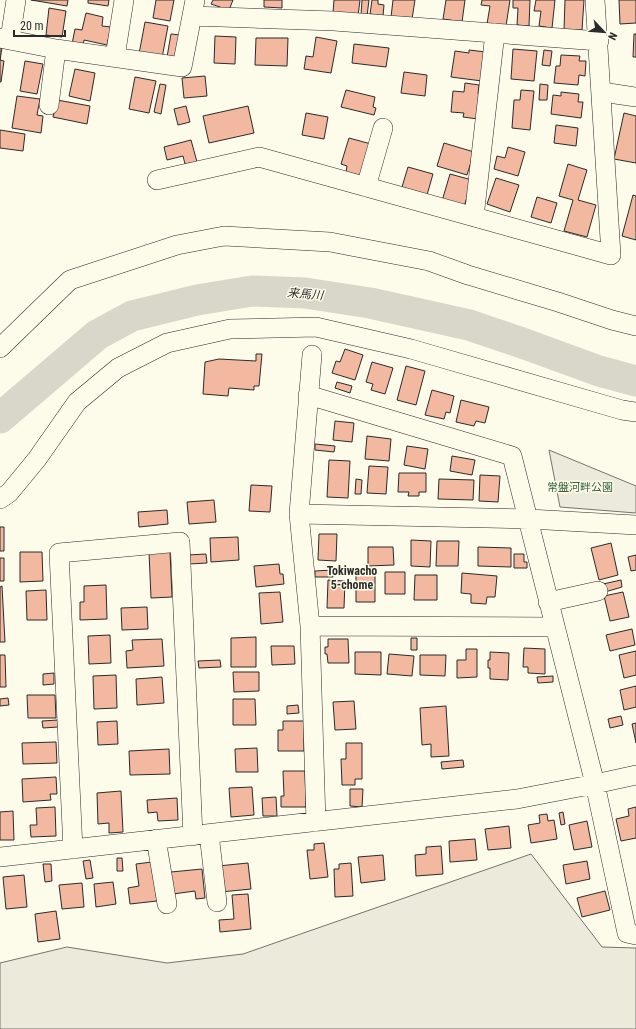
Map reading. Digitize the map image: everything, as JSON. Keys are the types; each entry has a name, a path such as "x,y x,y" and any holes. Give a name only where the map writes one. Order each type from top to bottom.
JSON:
{"street":[{"path":"16,0 5,39 56,49 182,68 193,8 334,21 599,41"},
{"path":"115,57 124,0"},
{"path":"157,180 259,157 611,255 599,41 595,0"},
{"path":"474,217 495,33"},
{"path":"49,105 56,49"},
{"path":"602,92 636,97"},
{"path":"366,186 383,128"},
{"path":"0,348 70,280 178,245 224,236 330,242 429,261 468,275 612,320 636,326"},
{"path":"0,499 9,493 37,459 77,402 118,368 167,342 230,329 316,327 411,349 622,410 636,412"},
{"path":"312,355 299,514 310,626 316,822"},
{"path":"308,395 512,456 595,784 627,933 636,935"},
{"path":"299,514 529,519 636,525"},
{"path":"73,849 59,553 180,542 201,835 217,902"},
{"path":"548,602 598,590"},
{"path":"310,626 555,627"},
{"path":"0,857 517,799 636,775"},
{"path":"156,839 167,904"}],"green space":[{"name":"常盤河畔公園","path":"549,450 636,486 636,513 560,507"},
{"path":"531,854 602,947 636,948 636,1029 0,1029 0,963 67,947 167,963 243,954"}],"building":[{"path":"31,0 68,0 67,6"},
{"path":"88,0 109,0 108,6 88,3"},
{"path":"156,0 174,0 170,21 153,18"},
{"path":"213,0 233,0 229,10 211,4"},
{"path":"264,0 282,0 282,8 264,7"},
{"path":"334,0 360,0 358,16 333,13"},
{"path":"362,0 369,0 367,16 361,15"},
{"path":"372,0 378,0 378,4 384,5 383,16 370,14"},
{"path":"393,0 415,0 412,19 391,17"},
{"path":"446,0 465,0 462,22 443,19"},
{"path":"482,0 510,0 506,26 487,24 490,6 481,5"},
{"path":"513,0 530,0 529,26 517,25 518,8 513,8"},
{"path":"536,0 555,0 552,28 539,26 541,11 534,11"},
{"path":"565,0 584,0 582,30 564,30"},
{"path":"619,0 636,0 636,23 620,24"},
{"path":"49,8 66,11 62,37 46,35"},
{"path":"86,13 103,17 102,26 111,27 107,45 84,40 83,46 72,44 75,29 82,30"},
{"path":"145,22 168,26 162,58 139,54"},
{"path":"171,34 180,35 176,58 167,57"},
{"path":"634,34 636,34 636,57 633,57"},
{"path":"215,36 236,37 235,64 214,63"},
{"path":"316,37 337,41 331,73 304,69 306,56 313,57"},
{"path":"256,38 288,38 287,66 255,65"},
{"path":"354,44 389,48 386,67 352,63"},
{"path":"0,47 2,48 0,60"},
{"path":"513,49 537,51 534,81 511,79"},
{"path":"469,50 486,52 482,81 451,77 455,51 469,53"},
{"path":"544,50 552,51 550,66 542,65"},
{"path":"561,55 580,56 579,61 586,61 585,76 579,75 578,85 554,83 556,66 560,66"},
{"path":"0,60 4,61 1,82 0,82"},
{"path":"25,61 43,64 37,94 20,91"},
{"path":"75,69 95,73 90,101 69,96"},
{"path":"404,72 427,75 425,96 401,93"},
{"path":"205,76 207,96 184,98 182,78"},
{"path":"135,77 156,81 149,113 129,109"},
{"path":"465,83 479,85 478,94 481,95 478,119 463,117 464,113 451,112 453,91 464,92"},
{"path":"160,84 166,85 161,114 154,112"},
{"path":"540,84 548,85 547,100 539,100"},
{"path":"346,90 375,97 373,107 376,108 374,115 341,107"},
{"path":"521,90 534,91 530,130 512,128 514,100 520,100"},
{"path":"561,92 579,94 578,102 583,102 581,118 551,114 553,95 561,96"},
{"path":"17,96 40,99 37,115 43,116 41,133 12,128"},
{"path":"57,100 90,106 87,124 53,117"},
{"path":"186,106 190,122 178,125 174,109"},
{"path":"248,106 254,133 209,143 203,116"},
{"path":"306,113 328,117 324,139 302,135"},
{"path":"624,113 636,116 636,163 614,159"},
{"path":"556,125 578,128 576,146 554,143"},
{"path":"0,130 25,134 23,151 0,148"},
{"path":"349,138 371,144 362,176 346,172 347,166 341,164"},
{"path":"191,140 197,162 185,164 183,156 167,160 164,147"},
{"path":"444,143 474,152 467,175 437,166"},
{"path":"508,147 525,152 518,176 494,169 497,156 505,158"},
{"path":"568,164 587,170 578,200 596,205 587,237 564,231 573,200 559,196"},
{"path":"408,167 433,174 427,195 402,187"},
{"path":"450,174 472,180 464,207 442,201"},
{"path":"496,178 519,185 510,212 487,204"},
{"path":"633,195 636,196 636,240 622,236"},
{"path":"537,197 557,203 551,223 531,217"},
{"path":"345,349 363,355 355,380 332,373 336,361 340,362"},
{"path":"256,354 262,354 259,386 254,386 254,390 229,388 228,396 203,394 205,362 219,359 256,361"},
{"path":"372,362 393,368 385,394 371,390 373,384 366,382"},
{"path":"406,366 425,371 416,405 397,400"},
{"path":"337,382 352,386 350,393 335,388"},
{"path":"432,390 454,396 450,413 446,412 444,419 425,415"},
{"path":"461,400 489,407 485,423 476,421 474,426 456,422"},
{"path":"335,421 354,423 352,442 333,440"},
{"path":"367,436 391,439 389,461 365,459"},
{"path":"315,444 335,446 334,452 315,450"},
{"path":"407,446 428,449 425,469 404,465"},
{"path":"452,456 475,460 472,475 450,471"},
{"path":"329,460 350,461 348,498 327,497"},
{"path":"369,466 388,467 386,494 367,493"},
{"path":"399,473 426,473 426,492 419,492 419,496 408,496 409,492 398,492"},
{"path":"480,475 500,476 498,502 479,501"},
{"path":"356,479 362,480 361,494 355,494"},
{"path":"439,479 474,480 473,500 438,499"},
{"path":"251,485 272,486 270,512 249,511"},
{"path":"214,500 216,522 189,524 187,502"},
{"path":"167,510 168,524 139,527 138,512"},
{"path":"0,527 4,527 4,551 0,551"},
{"path":"319,534 337,534 336,561 318,560"},
{"path":"238,537 239,560 211,562 210,538"},
{"path":"411,540 431,541 430,567 411,566"},
{"path":"437,541 459,541 458,566 436,566"},
{"path":"611,543 618,575 599,580 591,548"},
{"path":"368,547 393,547 394,565 368,566"},
{"path":"478,547 511,548 511,567 478,566"},
{"path":"170,551 172,597 151,598 149,552"},
{"path":"20,552 42,552 43,581 20,582"},
{"path":"206,554 207,563 189,564 188,555"},
{"path":"514,554 524,554 524,562 527,562 527,568 514,568"},
{"path":"636,555 636,570 631,571 628,557"},
{"path":"0,558 4,558 4,581 0,581"},
{"path":"279,564 280,574 283,574 284,584 256,587 254,566"},
{"path":"333,570 333,577 315,577 315,571"},
{"path":"385,572 405,572 405,594 385,594"},
{"path":"462,573 497,576 495,597 487,597 486,604 471,603 471,594 461,593"},
{"path":"356,574 375,574 375,602 356,602"},
{"path":"415,575 437,575 437,600 414,600"},
{"path":"328,580 345,581 344,608 327,608"},
{"path":"621,580 622,587 605,592 603,584"},
{"path":"106,585 107,619 80,620 80,602 84,602 84,586"},
{"path":"2,586 5,642 0,642 0,587"},
{"path":"46,590 47,620 27,620 26,591"},
{"path":"280,592 283,622 261,624 259,593"},
{"path":"623,592 629,617 610,621 604,596"},
{"path":"147,607 148,629 122,630 121,608"},
{"path":"632,629 635,645 610,651 606,635"},
{"path":"110,635 111,663 89,664 88,636"},
{"path":"256,637 256,667 231,667 231,638"},
{"path":"411,638 417,638 417,650 411,650"},
{"path":"162,639 164,666 127,668 126,651 133,650 132,640"},
{"path":"328,639 348,639 349,663 328,663 327,654 325,654 325,647 328,647"},
{"path":"271,646 294,646 295,664 272,665"},
{"path":"524,648 545,649 545,674 528,673 528,667 523,667"},
{"path":"466,649 477,649 477,677 457,678 457,660 466,660"},
{"path":"636,651 636,675 624,678 619,655"},
{"path":"355,652 381,652 381,675 355,674"},
{"path":"490,652 509,653 508,680 490,679 488,660 490,660"},
{"path":"389,654 414,656 412,676 387,674"},
{"path":"0,655 5,655 6,687 0,687"},
{"path":"420,655 446,655 445,676 420,675"},
{"path":"220,660 221,667 199,668 198,661"},
{"path":"233,672 259,672 259,691 234,692"},
{"path":"54,673 54,684 43,685 43,674"},
{"path":"116,675 117,708 94,709 93,676"},
{"path":"553,676 553,682 538,683 537,677"},
{"path":"162,677 164,703 137,705 136,679"},
{"path":"636,686 636,707 624,710 620,690"},
{"path":"27,695 55,695 56,718 28,718"},
{"path":"8,698 9,705 0,706 0,699"},
{"path":"233,699 255,699 256,725 233,725"},
{"path":"354,701 356,729 335,730 333,702"},
{"path":"298,705 299,713 287,714 287,706"},
{"path":"446,706 449,756 431,757 431,744 422,745 420,708"},
{"path":"621,716 623,725 610,728 608,719"},
{"path":"58,720 58,727 43,728 42,721"},
{"path":"117,721 118,744 98,745 97,722"},
{"path":"283,721 304,721 304,751 278,751 278,730 283,730"},
{"path":"636,723 636,743 632,724"},
{"path":"56,742 57,763 23,764 22,743"},
{"path":"346,743 362,743 362,779 355,779 355,785 342,785 341,759 346,759"},
{"path":"257,748 258,772 236,772 235,749"},
{"path":"169,749 170,774 130,775 129,751"},
{"path":"463,760 464,767 442,769 441,762"},
{"path":"283,771 305,771 306,807 281,807 281,796 284,796"},
{"path":"56,777 57,794 50,794 51,800 23,802 22,779"},
{"path":"252,787 254,815 231,817 229,788"},
{"path":"350,789 363,789 362,807 350,806"},
{"path":"121,791 123,832 109,833 109,823 98,824 97,793"},
{"path":"276,797 277,816 263,816 262,798"},
{"path":"177,798 178,820 158,821 157,812 148,813 147,800"},
{"path":"55,807 56,836 31,837 30,825 37,825 36,808"},
{"path":"636,807 636,838 621,841 616,819 629,816 628,809"},
{"path":"13,811 14,840 0,840 0,812"},
{"path":"563,812 565,824 561,825 559,813"},
{"path":"547,814 548,821 554,820 557,839 531,843 528,825 540,823 539,815"},
{"path":"587,821 592,847 574,850 569,825"},
{"path":"509,826 511,848 488,850 485,829"},
{"path":"475,839 477,860 450,862 449,841"},
{"path":"324,843 328,877 310,879 307,850 314,850 314,844"},
{"path":"441,846 443,874 416,876 415,855 426,854 426,847"},
{"path":"383,855 385,880 361,883 358,857"},
{"path":"117,858 122,858 123,871 117,871"},
{"path":"90,860 93,878 86,879 83,861"},
{"path":"587,861 590,879 566,884 563,865"},
{"path":"152,862 157,901 130,904 128,888 139,886 136,864"},
{"path":"248,863 251,889 221,892 218,866"},
{"path":"351,863 353,896 335,897 334,869 339,869 339,864"},
{"path":"43,864 51,864 52,881 45,882"},
{"path":"202,869 205,898 196,899 195,891 173,894 171,872"},
{"path":"24,875 27,907 6,909 3,877"},
{"path":"113,882 116,904 96,907 94,884"},
{"path":"82,883 84,907 62,909 59,885"},
{"path":"605,891 610,910 582,917 577,898"},
{"path":"248,894 251,929 220,932 219,920 234,919 232,895"},
{"path":"56,911 60,939 38,942 35,914"}],"waterway":[{"name":"来馬川","path":"0,418 97,335 132,316 197,300 252,291 305,293 370,303 469,325 599,371 636,381"}],"district":[{"name":"Tokiwacho 5-chome","path":"352,578"}]}
